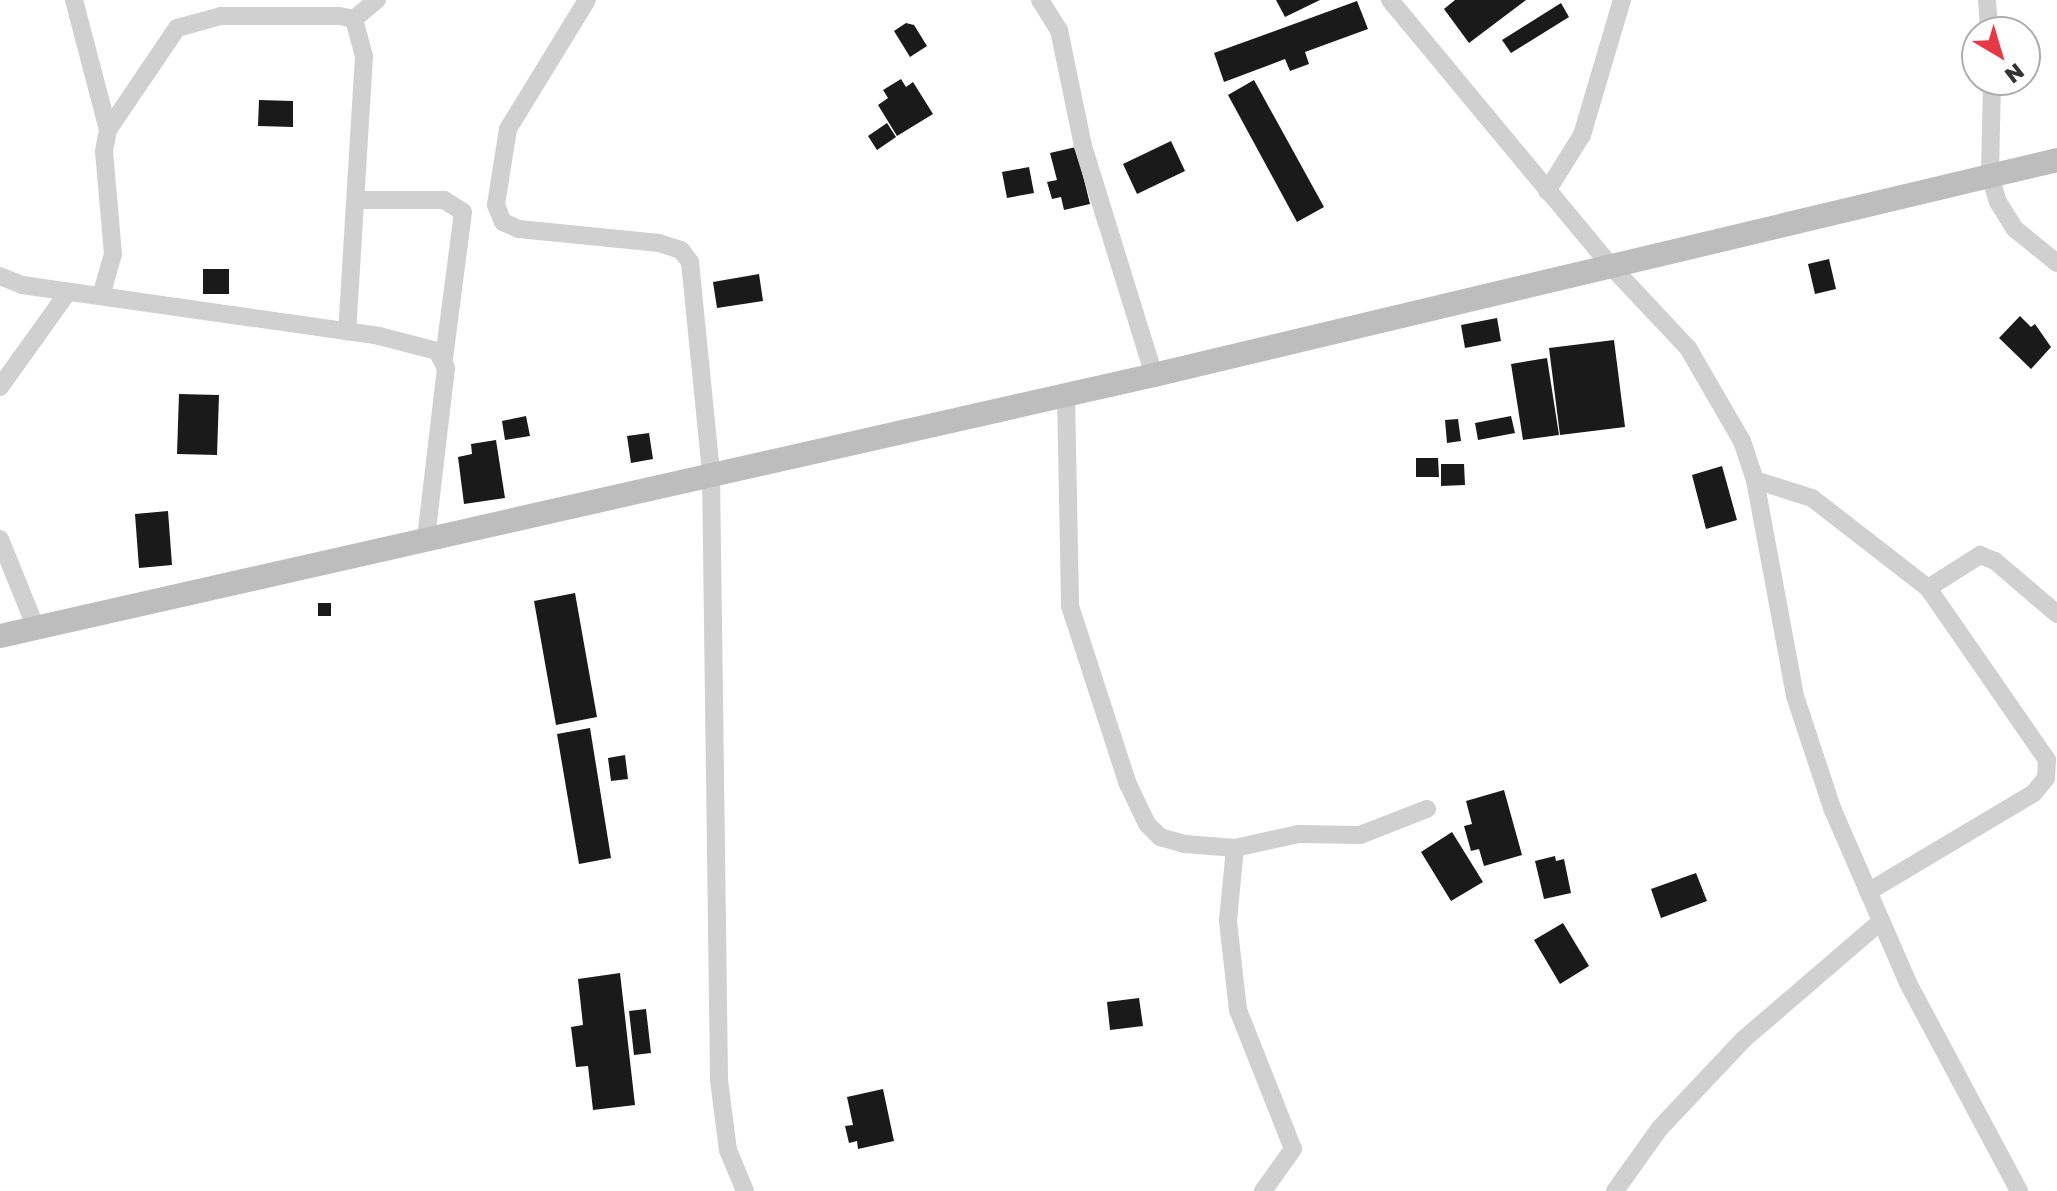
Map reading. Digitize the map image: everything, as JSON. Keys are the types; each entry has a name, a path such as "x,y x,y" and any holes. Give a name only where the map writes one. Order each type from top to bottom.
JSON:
{"main road":[{"path":"0,636 1154,375 2057,160"}],"street":[{"path":"74,0 108,130"},
{"path":"101,296 113,254 104,151 108,130 150,62 177,28 189,22 221,16 354,19 377,0"},
{"path":"587,0 508,129 497,178 497,213 519,229 659,243 681,250 690,262 711,473 719,1080 728,1150 745,1191"},
{"path":"1040,0 1059,30 1083,146 1154,375"},
{"path":"1390,0 1610,265 1688,348 1742,441 1755,480 1795,696 1832,808 1881,921 1997,1158 2019,1191"},
{"path":"1547,191 1582,135 1622,0"},
{"path":"347,331 358,200 364,56 354,19"},
{"path":"1992,96 1990,176 1998,202 2015,229 2057,263"},
{"path":"358,200 444,200 463,212 426,538"},
{"path":"0,276 68,292 347,331 437,351 444,359"},
{"path":"0,387 68,292"},
{"path":"1066,394 1070,606 1128,784 1147,824 1160,837 1235,848 1298,834 1360,835 1427,809"},
{"path":"1755,480 1812,498 1928,588 2047,760 2046,778 2034,793 1868,892"},
{"path":"0,539 36,628"},
{"path":"1928,588 1980,555 1995,561 2057,614"},
{"path":"1235,848 1228,921 1238,1010 1291,1132 1293,1149 1263,1191"},
{"path":"1615,1191 1660,1128 1744,1039 1881,921"}],"building":[{"path":"1276,0 1320,0 1285,17"},
{"path":"1455,0 1526,0 1469,43 1444,9"},
{"path":"1357,1 1368,29 1305,52 1309,64 1290,71 1285,59 1224,82 1214,53"},
{"path":"1561,3 1569,17 1511,53 1502,40"},
{"path":"906,23 914,25 927,46 910,57 894,31"},
{"path":"901,79 906,87 913,82 933,114 897,136 878,105 888,98 883,90"},
{"path":"1254,80 1324,207 1297,222 1228,95"},
{"path":"259,100 293,101 293,127 258,126"},
{"path":"887,123 896,137 877,150 868,136"},
{"path":"1171,141 1185,171 1137,194 1123,164"},
{"path":"1076,147 1090,204 1064,210 1061,197 1052,199 1047,182 1057,180 1050,153"},
{"path":"1029,167 1034,193 1007,198 1002,172"},
{"path":"1829,259 1836,289 1815,294 1808,264"},
{"path":"203,269 229,269 229,294 203,294"},
{"path":"759,274 763,301 717,308 713,282"},
{"path":"2020,316 2031,327 2035,324 2051,347 2031,369 1999,338"},
{"path":"1497,318 1501,341 1465,348 1461,325"},
{"path":"1614,340 1625,427 1560,435 1549,348"},
{"path":"1547,358 1559,435 1523,440 1511,364"},
{"path":"179,394 219,395 217,455 177,454"},
{"path":"526,416 530,436 505,440 502,421"},
{"path":"1511,416 1515,433 1478,440 1475,423"},
{"path":"1458,419 1461,441 1447,443 1445,420"},
{"path":"649,433 653,459 631,463 627,436"},
{"path":"496,440 505,498 464,504 458,457 472,454 471,444"},
{"path":"1416,458 1438,458 1439,477 1416,477"},
{"path":"1441,464 1464,464 1465,485 1441,486"},
{"path":"1722,466 1737,520 1706,529 1692,475"},
{"path":"168,511 172,565 139,568 135,514"},
{"path":"575,593 597,717 556,725 534,601"},
{"path":"318,603 331,603 331,616 318,616"},
{"path":"590,728 611,858 579,864 557,734"},
{"path":"625,755 628,779 611,781 608,758"},
{"path":"1504,790 1522,855 1484,866 1479,849 1471,851 1464,826 1472,824 1466,801"},
{"path":"1452,832 1483,882 1451,901 1421,852"},
{"path":"1555,856 1556,861 1564,859 1571,893 1544,899 1535,861"},
{"path":"1696,873 1707,901 1661,918 1651,889"},
{"path":"1563,923 1589,966 1560,984 1534,940"},
{"path":"620,973 635,1105 593,1110 588,1066 576,1067 571,1027 583,1025 578,979"},
{"path":"1139,998 1143,1026 1110,1030 1107,1002"},
{"path":"646,1009 651,1053 634,1055 629,1011"},
{"path":"883,1089 894,1141 858,1149 857,1141 849,1143 845,1126 853,1125 847,1097"}]}
